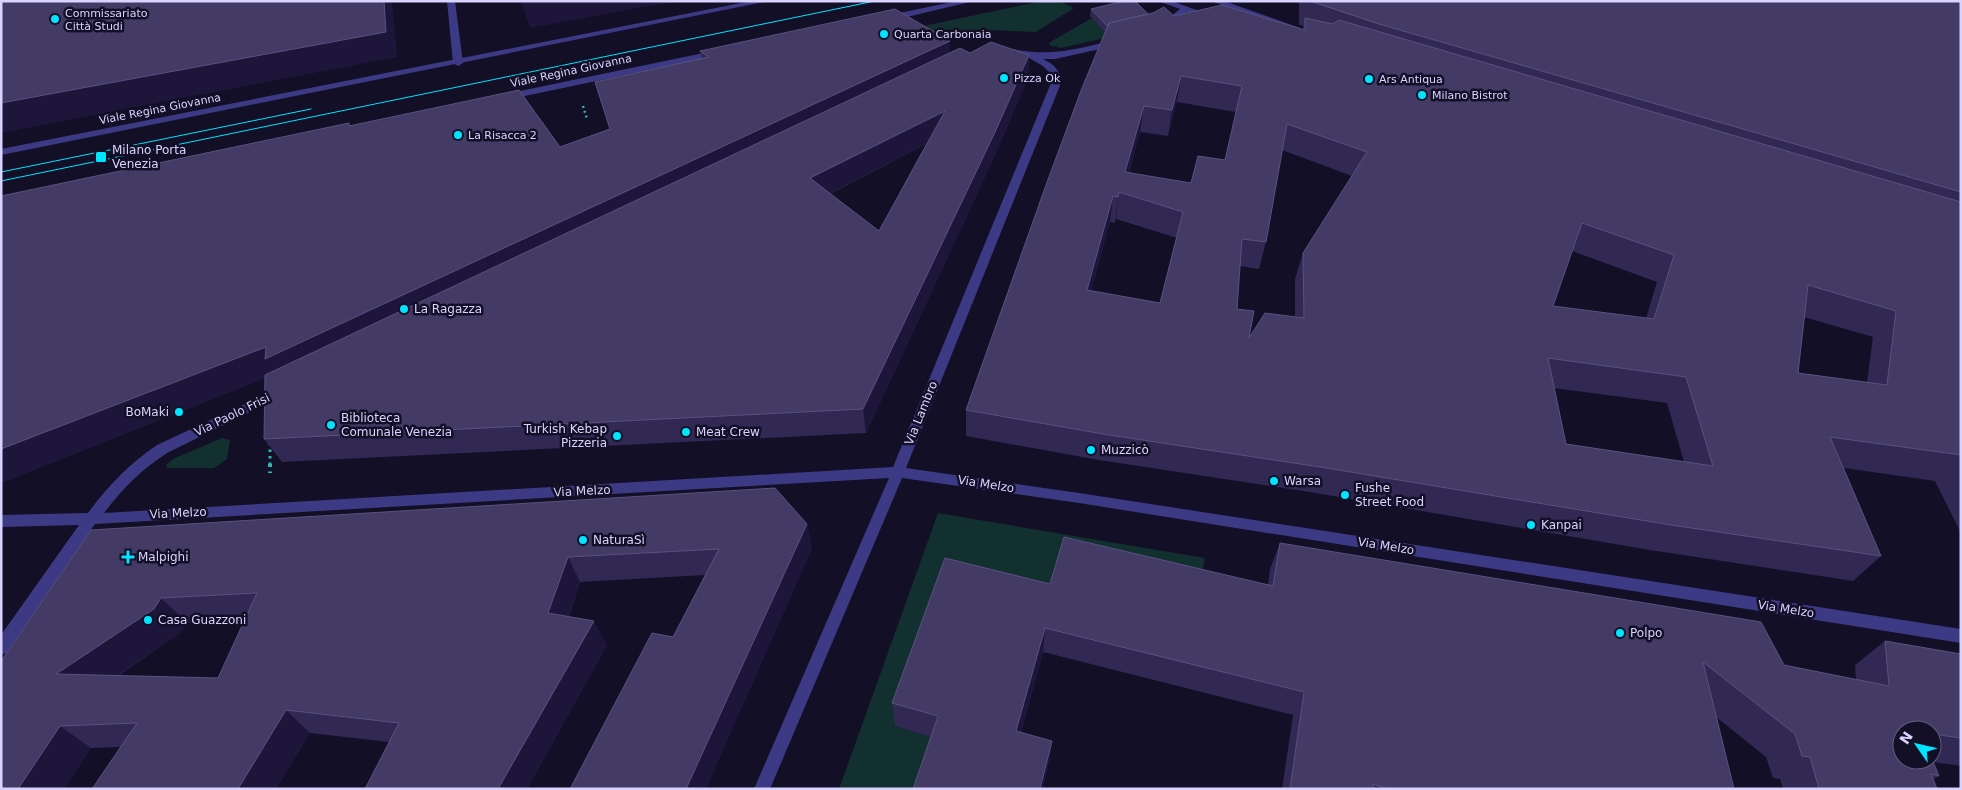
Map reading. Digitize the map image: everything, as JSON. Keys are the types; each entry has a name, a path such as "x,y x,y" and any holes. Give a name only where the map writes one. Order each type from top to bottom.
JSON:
{"street":[{"path":"451,1 458,63"},
{"name":"Viale Regina Giovanna","path":"1,152 765,1"},
{"path":"884,19 970,1"},
{"path":"1162,1 1219,18"},
{"path":"1215,1 1303,30"},
{"path":"1154,31 1168,24 1185,8"},
{"path":"1005,52 1034,56 1055,56 1121,41"},
{"name":"Viale Regina Giovanna","path":"496,100 729,51"},
{"name":"Via Lambro","path":"762,789 897,472 1056,83 1056,74 1049,66 1020,53"},
{"name":"Via Paolo Frisi","path":"1,648 55,568 122,479 162,449 286,389"},
{"name":"Via Melzo","path":"1,521 91,519 897,472 1089,499 1961,636"}],"path":[{"path":"581,100 587,119"},
{"path":"270,435 270,473"}],"green space":[{"path":"1042,1 1059,1 1074,8 1036,32 989,30 958,36 947,41 924,26"},
{"path":"1092,18 1148,28 1061,48 1049,45 1050,42"},
{"path":"222,438 230,440 227,459 214,468 167,468 166,465 173,459"},
{"path":"938,513 1205,558 1197,595 1048,609 895,726 939,739 923,789 839,789"}],"building":[{"path":"384,1 386,32 1,103 1,2"},
{"path":"1124,1 1135,1 1148,14 1109,23 1108,27 1091,9"},
{"path":"1310,1 1961,1 1961,192 1379,24"},
{"path":"1222,5 1305,30 1305,18 1333,24 1339,20 1961,202 1961,455 1830,437 1881,556 1671,525 1320,467 1103,434 966,410 1046,185 1082,88 1109,23 1153,13 1164,7 1174,16","holes":["1181,76 1242,86 1225,160 1198,156 1191,183 1125,172 1144,106 1172,110","1287,124 1367,152 1303,253 1304,318 1265,313 1249,338 1254,311 1237,309 1242,239 1266,242","1119,192 1183,212 1160,303 1087,290 1113,196 1118,197","1582,223 1674,255 1654,319 1553,306","1808,285 1896,311 1887,385 1798,373","1548,358 1686,377 1713,466 1566,444"]},
{"path":"895,9 950,41 265,359 266,347 1,449 1,196 349,123 349,126 519,90 560,147 610,129 595,82 709,57 700,51"},
{"path":"991,42 1029,55 996,130 863,409 264,439 265,375 960,48 970,53","holes":["945,111 879,231 810,178"]},
{"path":"775,488 807,524 686,789 570,789 652,633 673,637 719,549 568,557 548,613 594,621 498,789 365,789 399,723 286,710 238,789 92,789 137,723 60,726 18,789 1,789 1,661 91,530","holes":["257,593 218,678 56,674 154,609 161,598"]},
{"path":"1064,537 1273,586 1280,543 1761,622 1784,665 1889,686 1885,641 1961,654 1961,738 1942,735 1942,720 1892,720 1892,770 1937,770 1939,776 1931,774 1937,789 1819,789 1810,757 1802,756 1795,734 1703,662 1734,789 1387,789 1373,784 1373,789 1290,789 1304,692 1045,628 1016,731 1052,741 1040,789 913,789 938,716 892,703 945,558 1050,584"}],"tram line":[{"path":"1,181 875,1"},
{"path":"1,172 311,109"}],"place":[{"name":"Commissariato Città Studi","path":"55,19"},
{"name":"Quarta Carbonaia","path":"884,34"},
{"name":"Pizza Ok","path":"1004,78"},
{"name":"Ars Antiqua","path":"1369,79"},
{"name":"Milano Bistrot","path":"1422,95"},
{"name":"La Risacca 2","path":"458,135"},
{"name":"Milano Porta Venezia","path":"101,157"},
{"name":"La Ragazza","path":"404,309"},
{"name":"BoMaki","path":"179,412"},
{"name":"Biblioteca Comunale Venezia","path":"331,425"},
{"name":"Meat Crew","path":"686,432"},
{"name":"Turkish Kebap Pizzeria","path":"617,436"},
{"name":"Muzzicò","path":"1091,450"},
{"name":"Warsa","path":"1274,481"},
{"name":"Fushe Street Food","path":"1345,495"},
{"name":"Kanpai","path":"1531,525"},
{"name":"NaturaSì","path":"583,540"},
{"name":"Malpighi","path":"128,557"},
{"name":"Casa Guazzoni","path":"148,620"},
{"name":"Polpo","path":"1620,633"}]}
